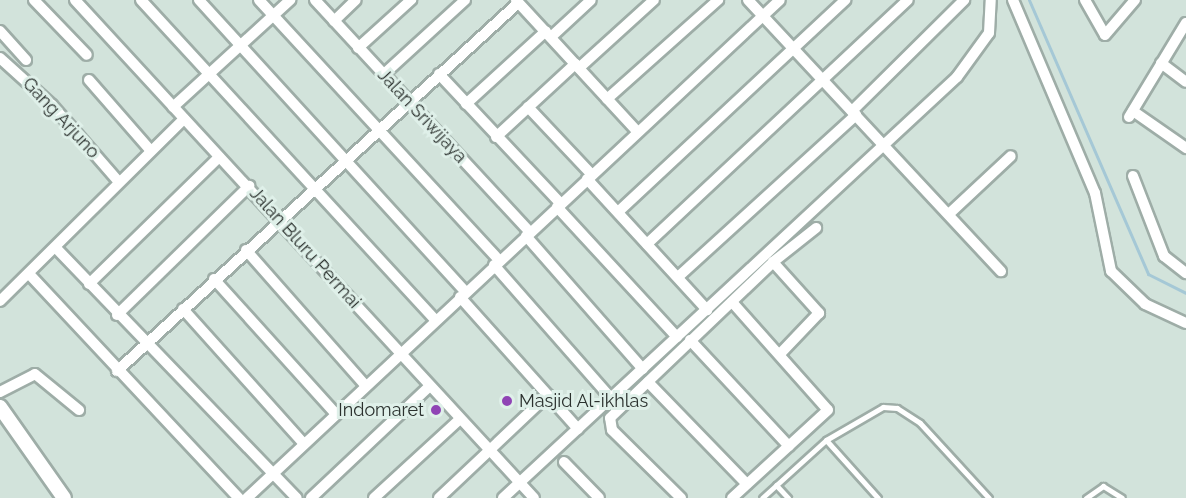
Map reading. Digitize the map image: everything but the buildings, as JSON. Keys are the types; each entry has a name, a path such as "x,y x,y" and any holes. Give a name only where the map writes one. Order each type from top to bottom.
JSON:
{"street":[{"path":"34,0 87,55"},
{"name":"Jalan Bluru Permai","path":"75,0 219,157 249,186 519,483 527,496"},
{"path":"141,0 312,190 435,320"},
{"path":"199,0 463,294 578,429"},
{"path":"259,0 497,263 611,398"},
{"path":"173,107 290,0"},
{"name":"Jalan Sriwijaya","path":"315,0 528,234 643,369"},
{"path":"334,21 356,0"},
{"path":"358,48 411,0"},
{"path":"383,75 465,0"},
{"path":"466,104 591,0"},
{"path":"496,137 654,0"},
{"path":"607,99 718,0"},
{"path":"748,0 823,81 886,143 1001,271"},
{"path":"247,498 271,472 304,444 334,413 780,0"},
{"path":"618,212 845,0"},
{"path":"647,244 908,0"},
{"path":"678,277 854,113 964,0"},
{"path":"503,498 886,143 980,50 989,33 991,0"},
{"path":"1013,0 1095,193 1115,279 1151,308 1186,323"},
{"path":"1085,0 1105,35 1134,0"},
{"path":"117,371 279,219 439,74 522,3 637,131"},
{"path":"1186,23 1131,114 1186,149"},
{"path":"0,31 26,60"},
{"name":"Gang Arjuno","path":"0,58 52,105 119,182"},
{"path":"1161,63 1186,82"},
{"path":"439,74 677,337"},
{"path":"89,80 151,151"},
{"path":"528,108 707,310"},
{"path":"0,301 31,276 119,182 184,119"},
{"path":"950,213 1011,156"},
{"path":"89,284 219,157"},
{"path":"1133,176 1164,255 1186,273"},
{"path":"117,315 249,186"},
{"path":"681,498 609,424 690,340 773,262 816,228"},
{"path":"56,248 117,315 148,343 297,498"},
{"path":"246,250 365,385"},
{"path":"773,262 819,313 780,354"},
{"path":"31,276 117,371 239,498"},
{"path":"214,279 334,413"},
{"path":"732,302 828,410 732,498"},
{"path":"183,309 304,444"},
{"path":"690,340 789,446"},
{"path":"0,392 35,374 79,410"},
{"path":"648,382 747,484"},
{"path":"311,498 430,386"},
{"path":"439,498 548,395"},
{"path":"0,408 64,498"},
{"path":"374,498 460,419"},
{"path":"564,462 599,498"}],"lane":[{"path":"762,498 826,440 872,409 897,408 920,423 988,498"},
{"path":"826,440 878,498"},
{"path":"776,484 788,498"},
{"path":"1086,498 1103,486 1122,498"}],"waterway":[{"path":"1029,0 1148,274 1186,293"}],"place":[{"name":"Masjid Al-ikhlas","path":"507,401"},
{"name":"Indomaret","path":"436,410"}]}
